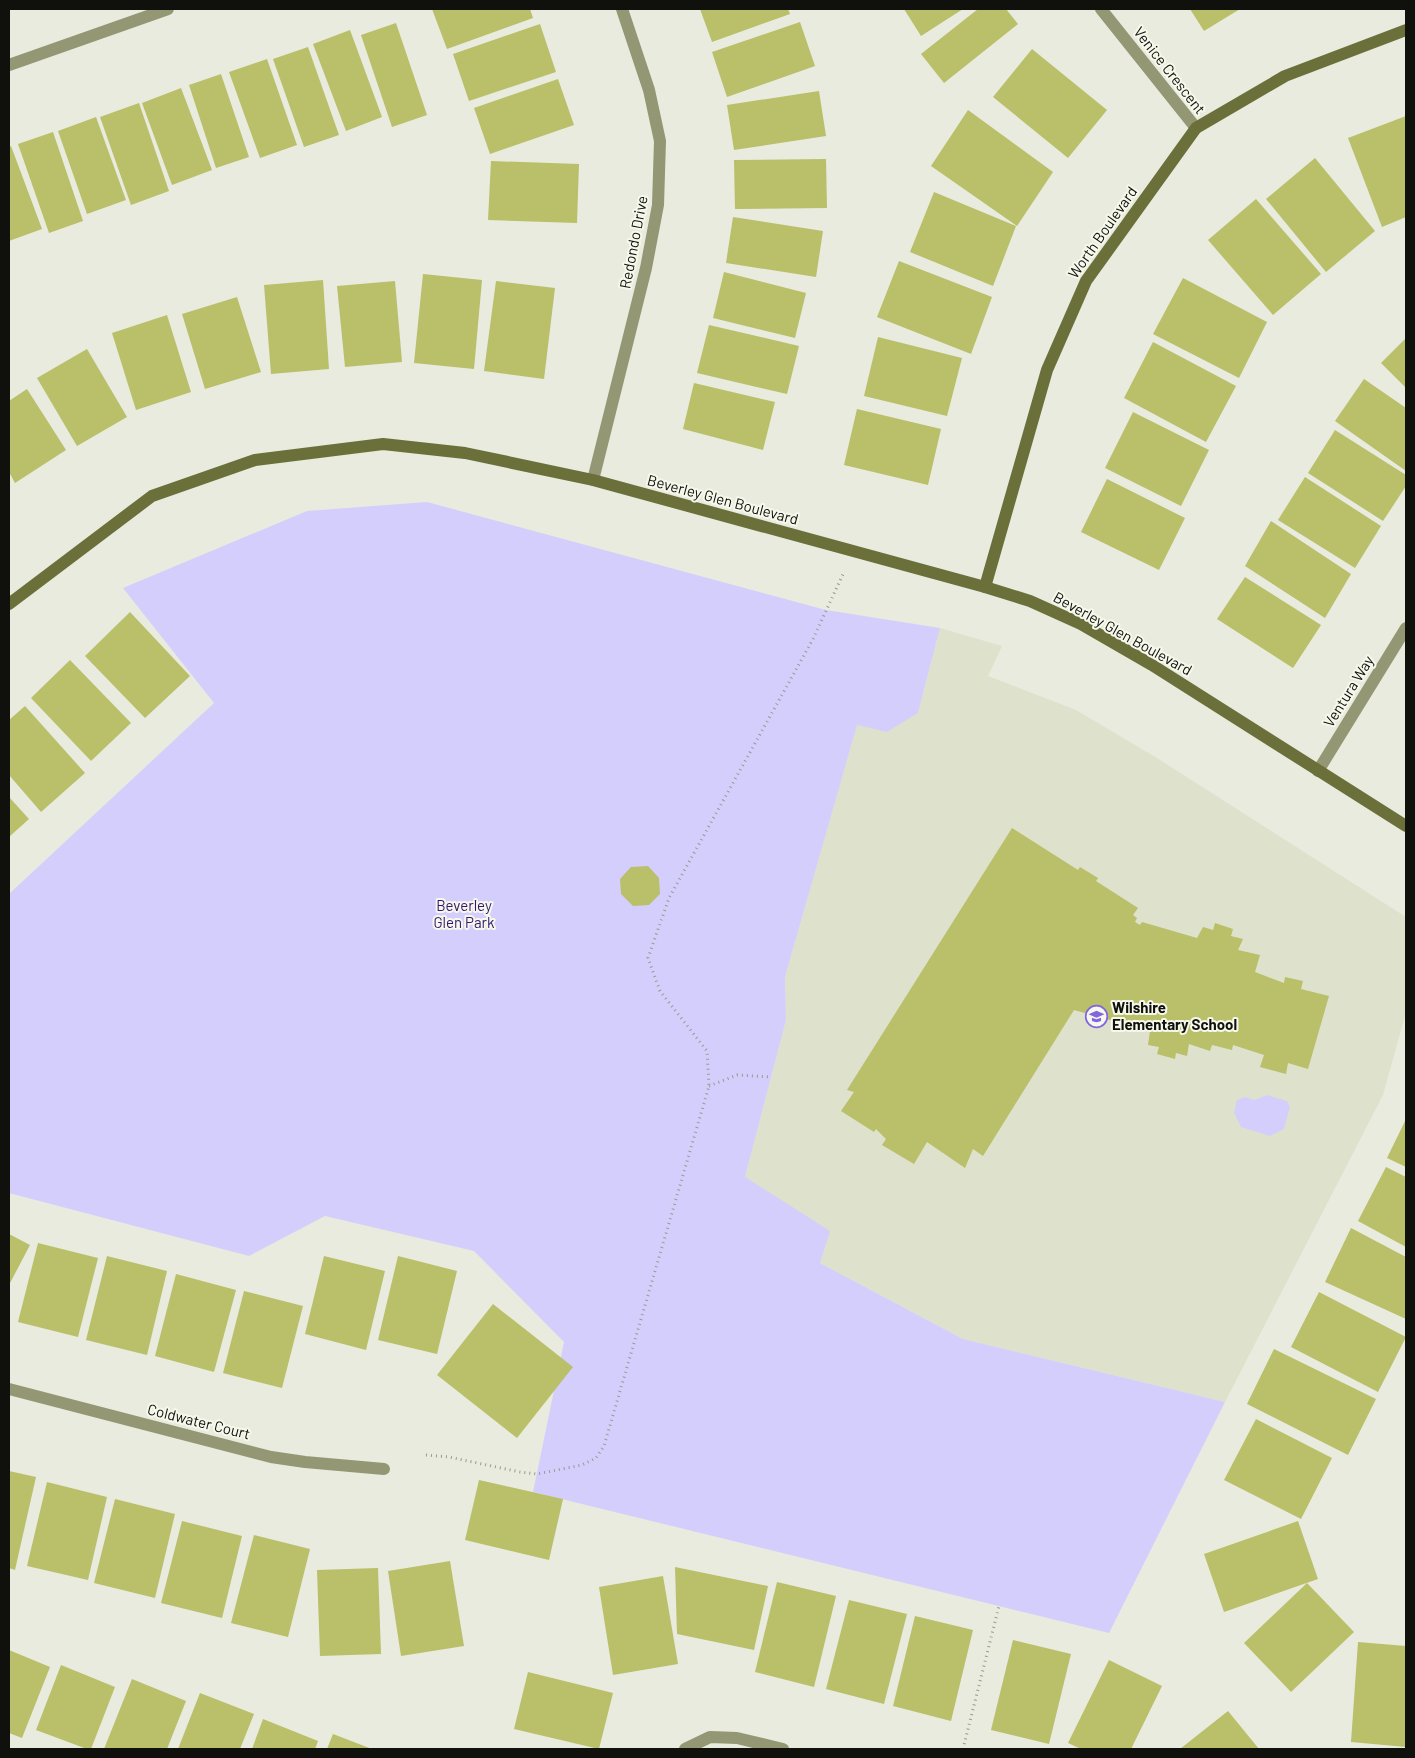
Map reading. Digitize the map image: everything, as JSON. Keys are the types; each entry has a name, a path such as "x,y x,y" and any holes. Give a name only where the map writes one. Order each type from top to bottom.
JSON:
{"street":[{"path":"9,65 168,9"},
{"name":"Redondo Drive","path":"593,480 646,268 658,204 660,141 649,90 622,9"},
{"name":"Venice Crescent","path":"1101,9 1196,128"},
{"name":"Worth Boulevard","path":"985,587 1047,370 1086,281 1196,128 1285,76 1406,30"},
{"name":"Beverley Glen Boulevard","path":"9,604 152,496 255,460 383,444 465,453 593,480 985,587 1059,612 1152,665 1406,826"},
{"name":"Ventura Way","path":"1318,771 1406,628"},
{"name":"Coldwater Court","path":"9,1390 271,1457 384,1469"},
{"path":"686,1749 710,1737 737,1738 782,1749"}],"path":[{"path":"426,1455 449,1457 538,1474 582,1465 596,1458 604,1446 709,1086 708,1051 660,991 648,958 669,898 813,639 853,551"},
{"path":"709,1086 737,1075 772,1077"},
{"path":"963,1749 999,1606"}],"shaded area":[{"name":"Wilshire Elementary School","path":"940,628 1002,646 988,676 1076,710 1157,758 1406,917 1406,1012 1383,1095 1225,1402 963,1339 820,1263 745,1177 786,1020 785,977 857,724 918,713"}],"green space":[{"name":"Beverley Glen Park","path":"427,502 826,610 940,628 918,713 887,732 857,725 785,977 786,1020 745,1177 830,1231 820,1263 963,1339 1225,1402 1109,1633 533,1492 564,1342 474,1251 325,1216 249,1256 9,1193 9,894 214,703 123,588 307,511"},
{"path":"1267,1095 1287,1101 1290,1107 1284,1129 1270,1136 1241,1127 1234,1113 1237,1100 1245,1097 1254,1100"}],"building":[{"path":"432,9 530,9 533,18 447,49"},
{"path":"700,9 788,9 790,14 712,42"},
{"path":"904,9 963,9 921,36"},
{"path":"978,9 1006,9 1018,24 944,83 921,54"},
{"path":"1190,9 1240,9 1204,31"},
{"path":"800,22 815,66 727,97 712,52"},
{"path":"396,23 427,115 392,127 361,35"},
{"path":"540,24 556,72 469,101 453,54"},
{"path":"350,30 382,117 346,131 313,44"},
{"path":"308,47 339,135 304,147 273,59"},
{"path":"1032,49 1107,110 1068,158 993,97"},
{"path":"267,59 297,145 260,158 229,72"},
{"path":"221,74 249,157 216,168 189,85"},
{"path":"558,79 574,125 490,154 474,108"},
{"path":"181,88 212,170 172,185 142,103"},
{"path":"819,91 826,136 734,150 727,105"},
{"path":"139,103 169,191 131,205 100,117"},
{"path":"968,110 1053,172 1017,226 931,166"},
{"path":"1406,116 1406,217 1382,227 1348,138"},
{"path":"96,117 126,200 87,214 58,131"},
{"path":"53,132 83,221 49,233 18,144"},
{"path":"11,146 42,229 9,241 9,147"},
{"path":"1315,158 1375,231 1326,272 1266,199"},
{"path":"826,159 827,208 735,209 734,160"},
{"path":"491,161 579,164 577,223 488,220"},
{"path":"934,192 1016,226 993,286 910,252"},
{"path":"1256,199 1321,274 1273,315 1208,240"},
{"path":"733,217 823,231 816,277 726,263"},
{"path":"899,261 992,297 971,354 877,317"},
{"path":"724,272 806,293 795,338 713,318"},
{"path":"423,274 482,280 474,369 414,363"},
{"path":"1183,278 1267,322 1239,378 1153,334"},
{"path":"323,280 329,369 271,374 264,285"},
{"path":"395,281 402,362 345,367 337,286"},
{"path":"496,281 555,288 544,379 484,371"},
{"path":"237,297 261,372 205,389 182,314"},
{"path":"167,315 191,392 136,410 112,333"},
{"path":"709,325 799,346 787,394 697,373"},
{"path":"878,337 962,358 947,416 864,396"},
{"path":"1406,338 1406,388 1381,363"},
{"path":"1153,342 1236,386 1206,442 1124,398"},
{"path":"87,349 127,417 77,446 37,378"},
{"path":"1364,379 1406,408 1406,471 1335,421"},
{"path":"694,383 775,402 763,450 683,429"},
{"path":"27,389 66,450 15,483 9,472 9,401"},
{"path":"857,409 941,429 928,485 844,465"},
{"path":"1133,412 1209,450 1181,506 1105,468"},
{"path":"1335,430 1406,475 1406,486 1383,521 1308,473"},
{"path":"1305,477 1381,526 1355,568 1278,520"},
{"path":"1107,479 1185,518 1159,570 1081,532"},
{"path":"1271,521 1351,574 1325,618 1245,566"},
{"path":"1245,577 1321,625 1293,668 1217,619"},
{"path":"130,612 190,676 145,718 85,656"},
{"path":"70,660 131,723 91,761 31,698"},
{"path":"25,706 85,773 41,812 9,775 9,720"},
{"path":"9,797 29,819 9,837"},
{"path":"1012,828 1078,870 1080,867 1098,878 1096,881 1138,908 1133,915 1137,918 1135,922 1140,925 1142,922 1197,938 1203,927 1213,930 1215,923 1233,929 1231,936 1243,939 1238,950 1260,955 1255,972 1284,983 1285,977 1303,981 1301,989 1329,996 1308,1069 1288,1063 1286,1074 1260,1067 1264,1055 1233,1045 1232,1050 1212,1045 1210,1051 1189,1044 1187,1056 1176,1053 1175,1059 1157,1054 1159,1047 1148,1045 1150,1031 1074,1010 983,1156 973,1149 965,1168 927,1142 914,1164 882,1145 886,1139 876,1129 874,1132 841,1111 854,1092 847,1090"},
{"path":"648,866 659,878 660,894 649,905 633,906 621,894 620,879 631,867"},
{"path":"1406,1119 1406,1167 1387,1158"},
{"path":"1386,1167 1406,1177 1406,1247 1358,1221"},
{"path":"1351,1228 1406,1257 1406,1319 1325,1282"},
{"path":"9,1234 30,1245 9,1285"},
{"path":"38,1243 98,1258 78,1337 18,1322"},
{"path":"107,1256 167,1271 147,1355 86,1340"},
{"path":"324,1256 385,1271 366,1350 305,1334"},
{"path":"398,1256 457,1271 437,1354 378,1340"},
{"path":"176,1274 236,1290 214,1372 155,1356"},
{"path":"244,1291 303,1306 282,1388 223,1373"},
{"path":"1319,1292 1406,1337 1378,1392 1291,1347"},
{"path":"493,1304 573,1367 517,1438 437,1375"},
{"path":"1274,1349 1376,1399 1348,1455 1247,1404"},
{"path":"1256,1419 1332,1458 1301,1519 1224,1480"},
{"path":"9,1471 36,1477 15,1570 9,1568"},
{"path":"479,1480 563,1499 549,1560 465,1540"},
{"path":"47,1482 107,1497 88,1580 27,1566"},
{"path":"115,1499 175,1514 155,1598 94,1583"},
{"path":"182,1521 242,1536 222,1618 161,1603"},
{"path":"1298,1521 1318,1579 1224,1612 1204,1554"},
{"path":"254,1535 310,1549 288,1637 231,1623"},
{"path":"450,1561 464,1646 401,1656 388,1571"},
{"path":"675,1567 768,1586 754,1650 677,1634"},
{"path":"378,1568 381,1654 320,1656 317,1570"},
{"path":"663,1576 678,1664 613,1675 599,1587"},
{"path":"777,1582 836,1596 814,1687 755,1672"},
{"path":"1307,1583 1354,1632 1291,1692 1244,1643"},
{"path":"849,1600 907,1614 884,1704 826,1689"},
{"path":"915,1616 973,1630 951,1721 893,1706"},
{"path":"1013,1640 1071,1654 1049,1744 991,1730"},
{"path":"1358,1642 1406,1646 1406,1747 1351,1742"},
{"path":"9,1650 50,1667 22,1738 9,1733"},
{"path":"1109,1660 1162,1686 1131,1749 1081,1749 1068,1743"},
{"path":"61,1665 115,1687 91,1749 36,1730"},
{"path":"528,1672 613,1693 599,1749 514,1729"},
{"path":"132,1679 186,1701 167,1749 104,1749"},
{"path":"200,1693 254,1714 240,1749 178,1749"},
{"path":"1228,1711 1259,1749 1180,1749"},
{"path":"263,1719 318,1741 315,1749 252,1749"},
{"path":"333,1734 372,1749 327,1749"}],"place":[{"name":"Wilshire Elementary School","path":"1096,1016"}]}
